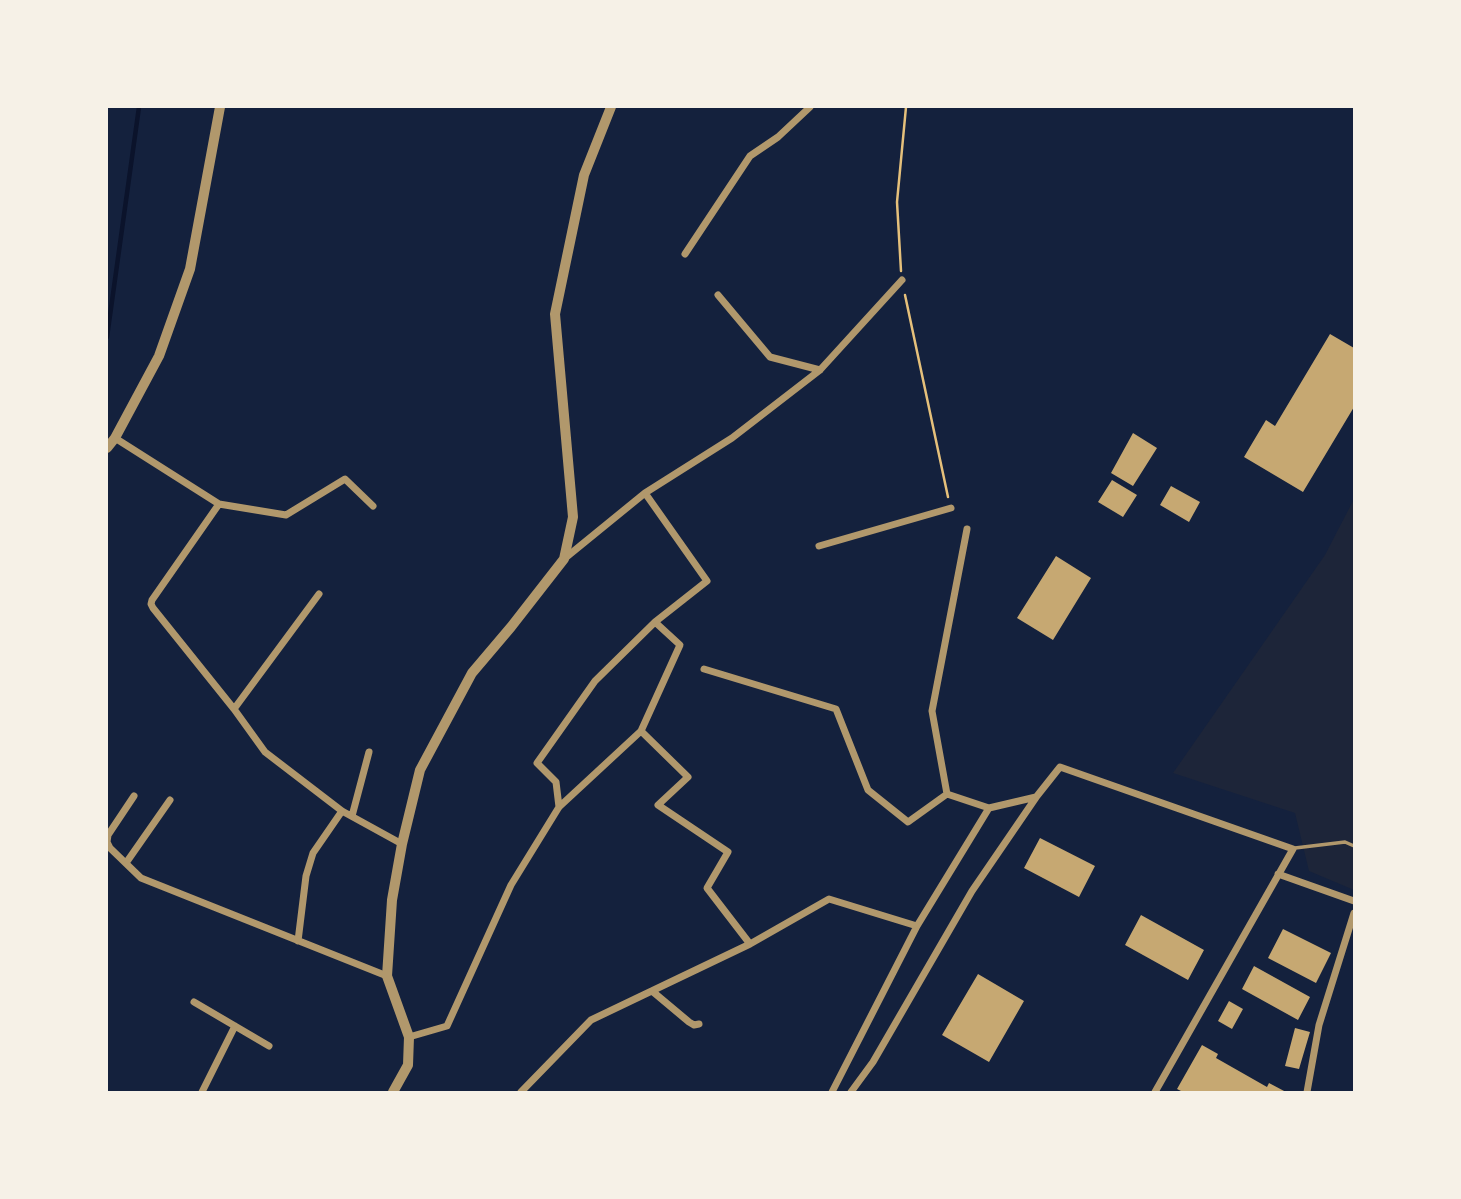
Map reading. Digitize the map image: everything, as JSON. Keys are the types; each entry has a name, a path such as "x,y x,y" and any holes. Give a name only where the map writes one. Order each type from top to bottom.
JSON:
{"street":[{"path":"107,448 159,356 190,269 220,107"},
{"path":"564,559 573,517 555,314 584,175 611,107"},
{"path":"685,254 750,156 778,137 810,107"},
{"path":"393,1092 408,1065 409,1037 387,976 393,900 402,844 420,770 472,673 564,559 645,493 732,438 820,370 902,280"},
{"path":"718,295 770,357 820,370"},
{"path":"115,438 219,504 286,514 345,479 373,506"},
{"path":"559,807 556,782 537,763 595,681 654,622 708,581 645,493"},
{"path":"219,504 152,600 153,608 265,752 342,811 402,844"},
{"path":"820,546 951,508"},
{"path":"947,793 932,711 967,530"},
{"path":"234,709 318,594"},
{"path":"409,1037 447,1026 511,885 559,807 641,731 680,645 654,622"},
{"path":"704,669 836,709 868,790 908,822 947,793"},
{"path":"641,731 688,777 657,805 728,852 707,888 750,944"},
{"path":"352,816 369,752"},
{"path":"851,1092 873,1062 972,891 1060,767 1293,849 1154,1092"},
{"path":"947,793 989,808 1037,796"},
{"path":"134,796 108,835 107,842 141,878 387,976"},
{"path":"125,863 170,800"},
{"path":"832,1092 917,926 989,808"},
{"path":"298,941 306,876 313,853 342,811"},
{"path":"1278,873 1354,901"},
{"path":"521,1092 591,1020 750,944 829,899 917,926"},
{"path":"1307,1092 1320,1025 1354,914"},
{"path":"652,991 689,1022 699,1024"},
{"path":"194,1002 269,1046"},
{"path":"202,1092 235,1026"}],"lane":[{"path":"1293,849 1345,842 1354,846"}],"path":[{"path":"906,107 897,202 902,280 951,508"}],"shaded area":[{"path":"1354,499 1354,890 1309,871 1295,813 1173,773 1325,555"}],"building":[{"path":"1330,334 1354,348 1354,407 1303,492 1244,457 1266,420 1275,426"},
{"path":"1133,433 1157,448 1133,486 1111,473"},
{"path":"1112,480 1137,495 1123,517 1098,502"},
{"path":"1171,486 1200,502 1189,522 1160,505"},
{"path":"1056,556 1091,578 1053,640 1017,618"},
{"path":"1040,838 1095,866 1079,897 1024,868"},
{"path":"1141,915 1204,950 1188,980 1125,945"},
{"path":"1283,929 1331,953 1316,983 1268,958"},
{"path":"1254,966 1310,997 1298,1020 1242,989"},
{"path":"978,974 1024,1001 989,1062 942,1035"},
{"path":"1229,1001 1243,1009 1232,1029 1218,1021"},
{"path":"1295,1028 1310,1032 1299,1069 1285,1066"},
{"path":"1202,1045 1218,1054 1216,1058 1267,1087 1269,1083 1286,1092 1183,1092 1177,1089"}],"waterway":[{"path":"107,337 139,107"}]}
